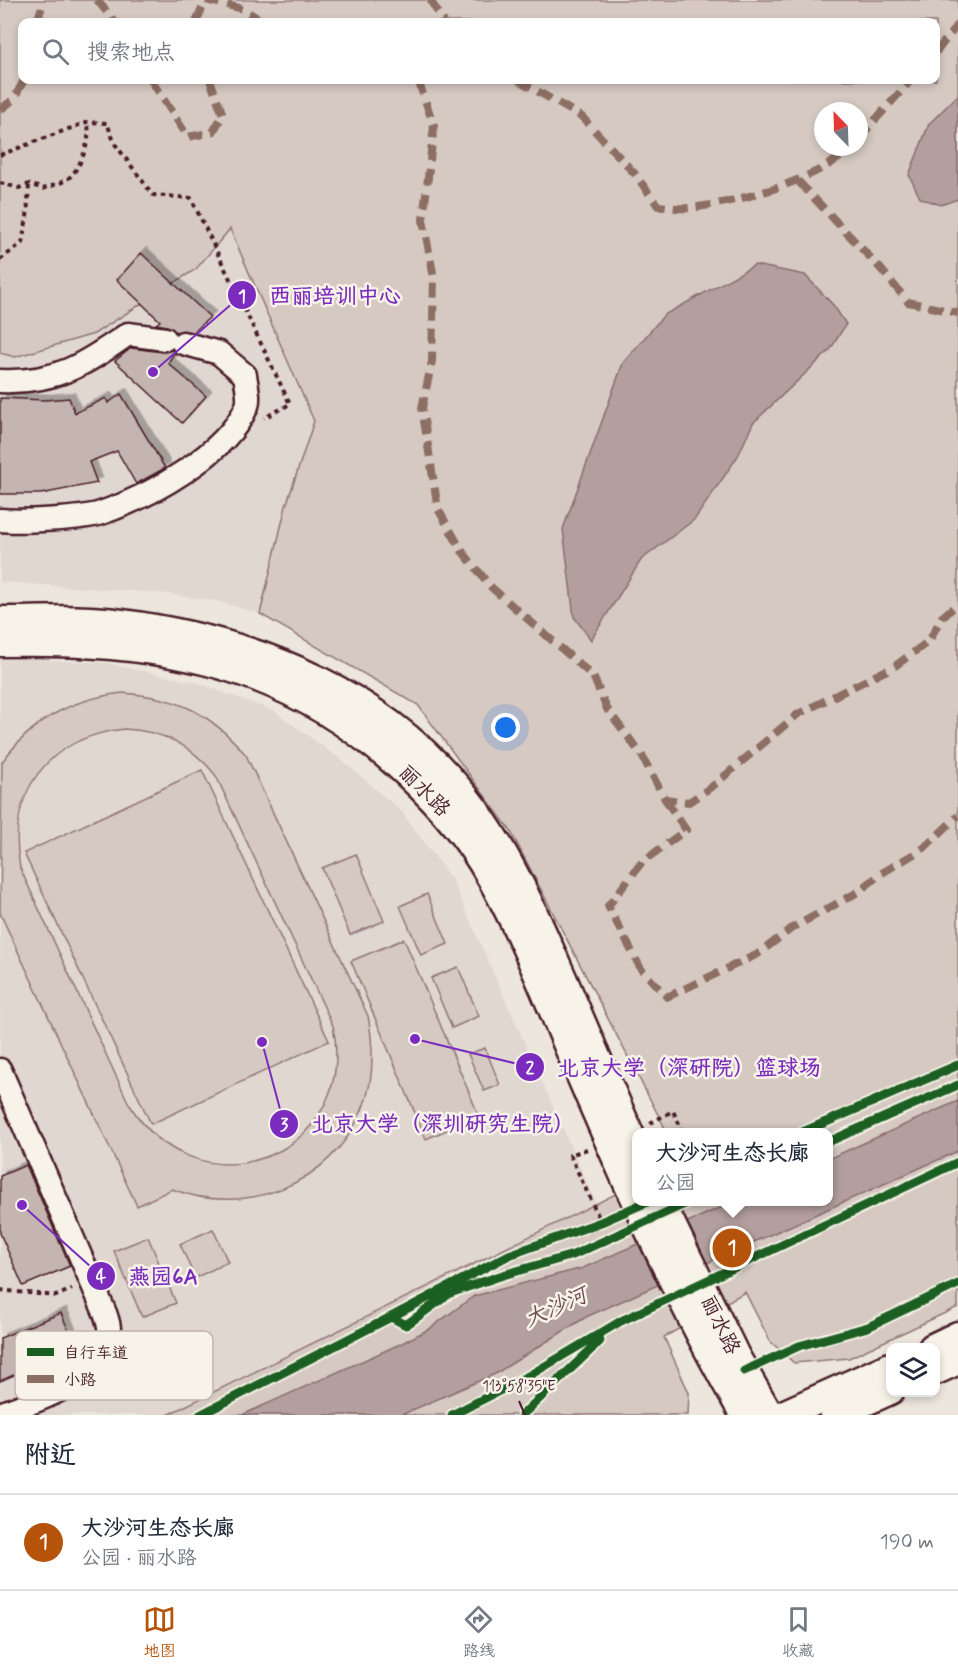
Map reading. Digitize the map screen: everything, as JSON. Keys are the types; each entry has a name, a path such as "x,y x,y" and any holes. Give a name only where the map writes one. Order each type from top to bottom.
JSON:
{"main road":[{"name":"丽水路","path":"0,621 122,624 210,639 294,667 332,685 402,735 452,782 473,808 511,870 542,932 625,1141 628,1185 632,1192"},
{"name":"丽水路","path":"0,642 108,644 172,653 237,668 299,694 330,712 383,751 450,816 483,863 625,1141"},
{"name":"丽水路","path":"640,1206 726,1361 769,1415"},
{"name":"丽水路","path":"662,1206 726,1361 745,1415"},
{"path":"940,1344 958,1336"},
{"path":"940,1368 958,1360"},
{"path":"783,1415 886,1369"},
{"path":"834,1415 886,1392"}],"street":[{"path":"0,381 28,382 78,368 128,334 174,341 219,352 245,375 248,404 228,436 185,473 100,514 15,522 0,520"},
{"path":"0,1070 105,1313 110,1331"},
{"path":"0,1414 36,1400"}],"path":[{"path":"0,183 19,188 29,184 43,189 68,179 86,149 90,129 87,122"},
{"path":"0,154 87,122 107,123 115,144 153,195 191,198 290,404 228,436"},
{"path":"0,260 22,243 27,218 29,184"},
{"path":"646,1128 673,1111 681,1128"},
{"path":"591,1226 606,1220 570,1155 625,1141"},
{"path":"0,1290 56,1296 91,1281"}],"shaded area":[{"path":"0,0 958,0 958,1307 849,1358 794,1363 770,1341 745,1292 664,1337 689,1393 688,1415 167,1415 197,1400 213,1400 213,1392 632,1186 632,1206 833,1206 833,1128 665,1128 510,830 418,705 260,614 286,506 314,421 230,229 196,269 94,334 15,357 0,353"},
{"path":"0,142 228,226 314,421 286,506 260,614 217,601 161,593 0,582"},
{"path":"0,660 106,663 197,683 274,711 343,761 402,812 452,880 596,1203 213,1392 213,1331 15,1331 15,1400 197,1400 167,1415 0,1415"},
{"path":"123,693 160,698 177,703 220,728 246,755 368,1016 372,1064 369,1087 362,1110 348,1136 330,1158 308,1175 283,1188 256,1196 228,1199 200,1197 172,1189 137,1206 0,913 2,762 14,747 40,723 70,706","holes":["124,729 164,737 187,748 216,776 333,1026 335,1072 322,1110 298,1139 266,1157 229,1164 192,1158 157,1137 128,1102 20,868 17,841 20,816 27,793 38,773 54,757 74,744 97,734"]},
{"path":"202,770 329,1041 151,1124 24,853"},
{"path":"356,854 384,921 350,935 322,868"},
{"path":"427,894 448,944 421,955 400,906"},
{"path":"404,939 479,1116 426,1139 351,961"},
{"path":"458,967 479,1016 452,1028 431,978"},
{"path":"485,1048 500,1085 484,1091 468,1054"},
{"path":"213,1229 228,1262 195,1278 180,1244"},
{"path":"148,1237 176,1303 142,1317 114,1251"}],"water":[{"path":"958,95 958,199 941,205 920,198 909,175 929,124"},
{"path":"755,265 805,275 834,306 846,324 830,350 753,423 738,456 695,519 641,560 591,640 574,617 563,529 623,363 664,315"},
{"name":"大沙河","path":"958,1101 958,1151 586,1317 495,1374 401,1415 242,1415 400,1344 429,1329 474,1296 583,1268 724,1206 833,1206 833,1157"}],"building":[{"path":"141,253 210,317 194,332 176,332 167,326 156,324 160,321 117,280"},
{"path":"131,348 163,352 172,350 174,353 168,363 206,396 182,423 115,361"},
{"path":"121,394 165,468 136,484 117,451 89,462 97,483 41,494 0,494 0,398 45,400 69,398 75,413 106,398 108,403"},
{"path":"26,1165 70,1266 23,1286 0,1233 0,1176"},
{"path":"61,1313 69,1331 17,1331"},
{"path":"15,1332 15,1374 0,1381 0,1338"}],"marked path":[{"path":"38,18 44,0"},
{"path":"97,0 112,18"},
{"path":"198,18 206,0 243,9 258,18"},
{"path":"430,0 441,18"},
{"path":"940,47 958,24"},
{"path":"0,110 14,99 22,84"},
{"path":"154,84 188,137 213,132 223,115 211,84"},
{"path":"419,84 434,126 423,220 434,278 432,361 422,408 438,509 462,551 492,588 593,676 607,709 641,754 665,799 689,802 714,785 798,714 895,666 929,641 942,617 958,604"},
{"path":"525,84 582,117 635,174 658,206 678,208 708,206 752,195 799,179 841,156"},
{"path":"868,128 907,84"},
{"path":"798,181 880,268 908,302 958,313"},
{"path":"665,799 686,830 642,862 608,906 641,969 667,997 758,954 792,928 858,892 882,873 924,848 958,816"}],"cycle path":[{"path":"812,1128 958,1065"},
{"path":"833,1140 958,1085"},
{"path":"452,1415 530,1375 621,1321 958,1162"},
{"path":"391,1317 509,1255 601,1222 638,1206"},
{"path":"200,1415 391,1317 406,1325 450,1293 573,1255 680,1206"},
{"path":"744,1371 799,1346 868,1327 958,1284"},
{"path":"522,1415 600,1341"}],"place":[{"name":"西丽培训中心","path":"153,372"},
{"name":"北京大学（深研院）篮球场","path":"415,1039"},
{"name":"北京大学（深圳研究生院）","path":"262,1042"},
{"name":"燕园6A","path":"22,1205"},
{"name":"大沙河生态长廊","path":"732,1248"}]}
